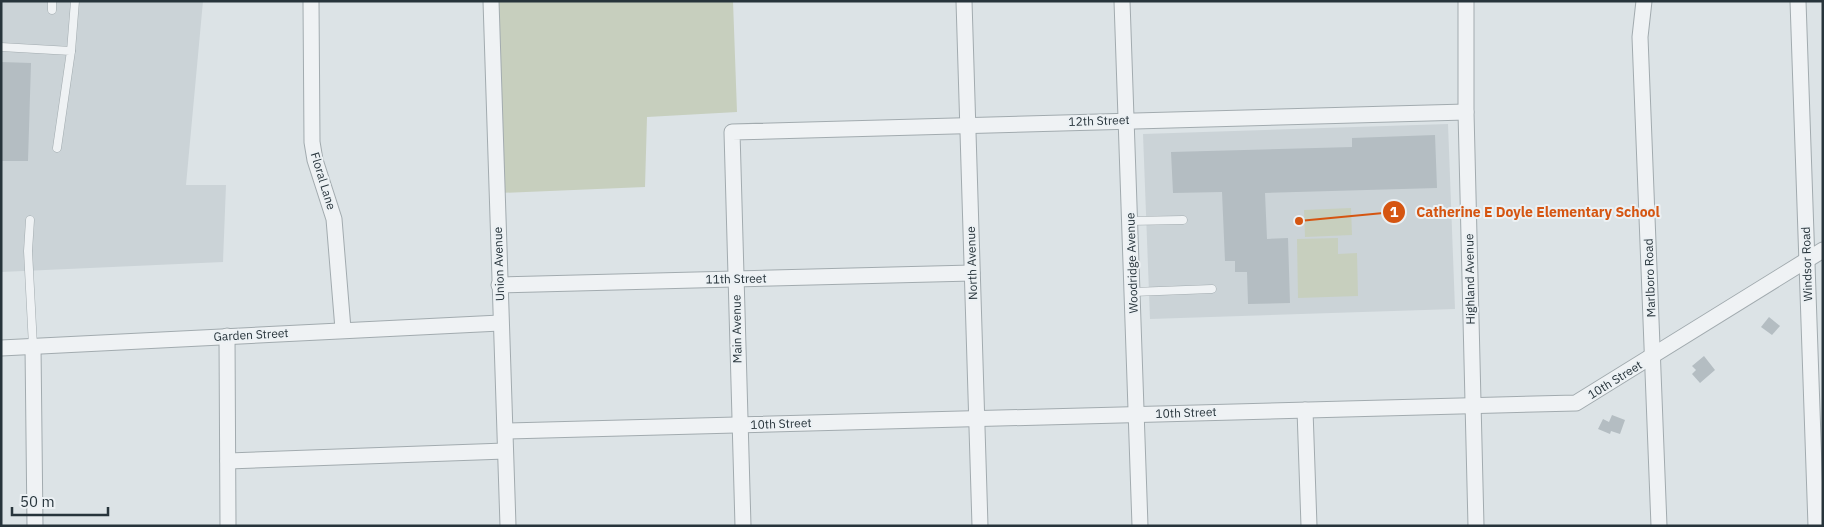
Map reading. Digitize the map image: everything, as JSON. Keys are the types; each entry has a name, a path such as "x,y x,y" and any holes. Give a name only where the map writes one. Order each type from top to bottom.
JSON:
{"street":[{"name":"Floral Lane","path":"311,1 312,142 315,160 334,219 343,329"},
{"name":"Union Avenue","path":"491,1 508,526"},
{"name":"North Avenue","path":"964,1 980,526"},
{"name":"Woodridge Avenue","path":"1122,1 1140,526"},
{"name":"Highland Avenue","path":"1466,1 1466,112 1476,526"},
{"name":"Marlboro Road","path":"1644,1 1640,37 1658,526"},
{"name":"Windsor Road","path":"1798,1 1816,526"},
{"name":"12th Street","path":"732,132 1466,112"},
{"name":"Main Avenue","path":"732,132 743,526"},
{"name":"10th Street","path":"506,431 1576,403 1823,250"},
{"name":"11th Street","path":"499,285 972,274"},
{"name":"Garden Street","path":"1,348 343,329 500,323"},
{"path":"227,336 228,526"},
{"path":"33,346 35,526"},
{"path":"1305,410 1309,526"},
{"path":"228,461 505,451"}],"lane":[{"path":"57,148 71,51 75,1"},
{"path":"1,48 71,51"},
{"path":"30,220 28,251 33,346"},
{"path":"1130,221 1184,220"},
{"path":"1132,292 1212,289"}],"shaded area":[{"path":"1,1 203,1 186,185 226,185 223,262 1,272"},
{"path":"1448,124 1455,309 1150,319 1143,134"}],"green space":[{"path":"495,1 733,1 737,112 647,117 645,187 500,193"},
{"path":"1351,208 1352,235 1305,237 1304,210"},
{"path":"1338,238 1338,254 1357,253 1358,296 1298,298 1297,239"}],"building":[{"path":"1,62 31,63 28,161 1,161"},
{"path":"1435,135 1437,188 1265,193 1267,239 1288,238 1290,303 1248,304 1247,272 1235,272 1235,261 1225,261 1222,192 1173,193 1171,152 1352,147 1352,138"},
{"path":"1769,317 1780,326 1772,335 1761,327"},
{"path":"1704,356 1715,370 1700,383 1692,374 1696,370 1692,366"},
{"path":"1612,415 1625,420 1620,434 1611,431 1610,434 1598,429 1603,419 1609,422"}],"place":[{"name":"Catherine E Doyle Elementary School","path":"1299,221"}]}
